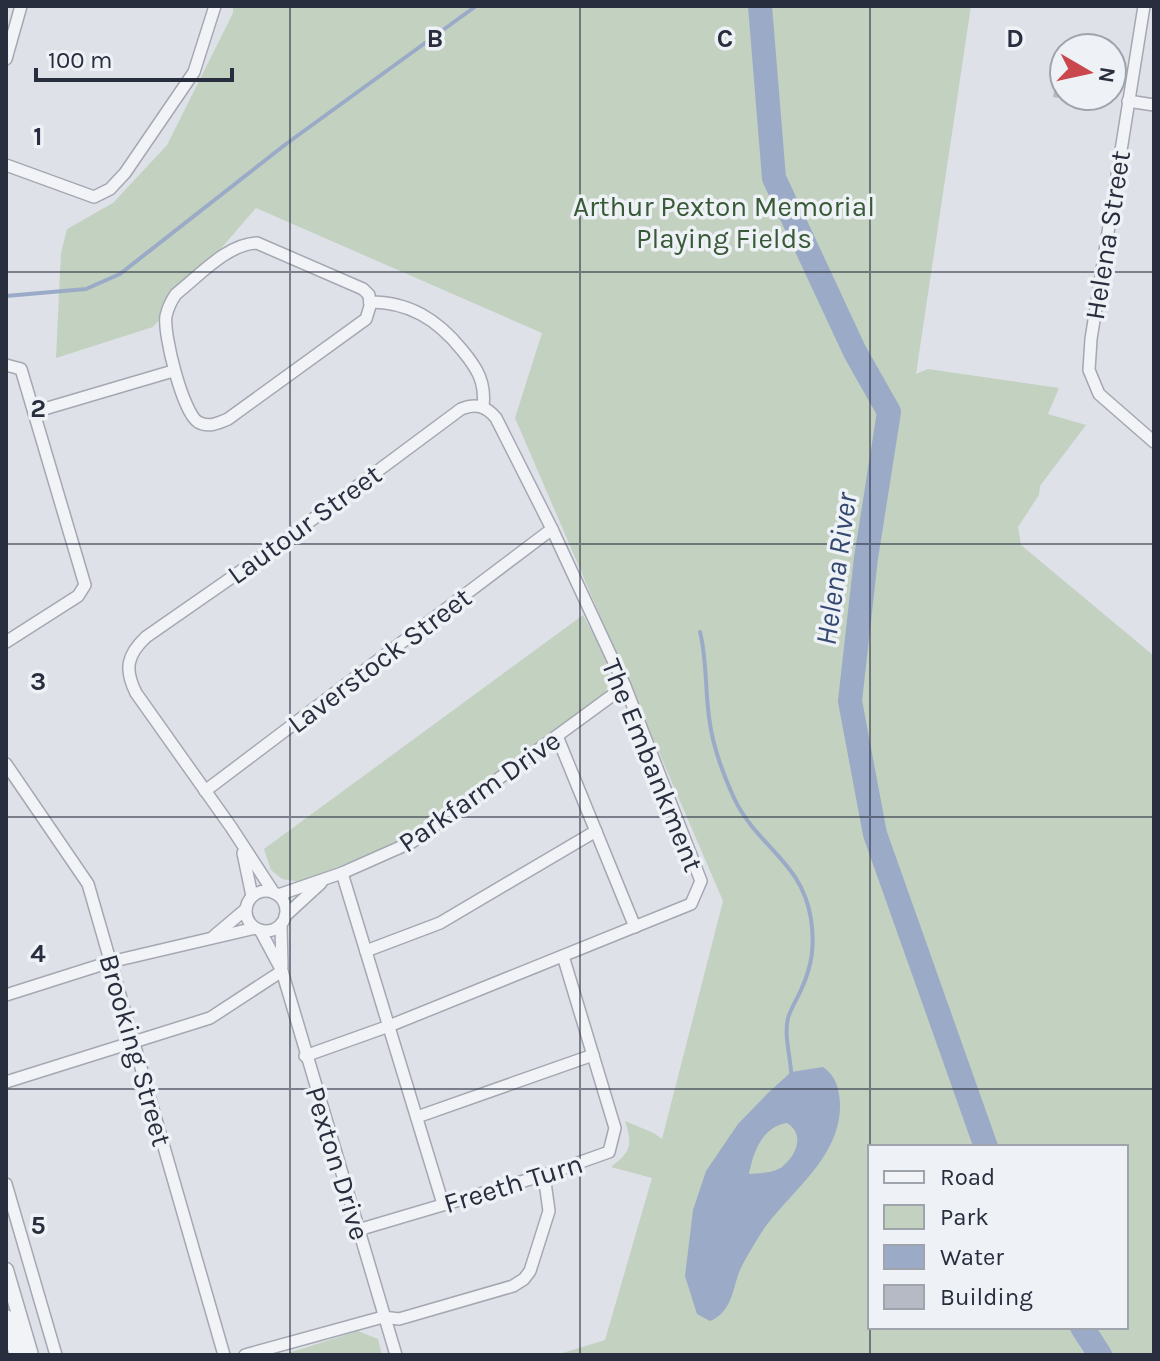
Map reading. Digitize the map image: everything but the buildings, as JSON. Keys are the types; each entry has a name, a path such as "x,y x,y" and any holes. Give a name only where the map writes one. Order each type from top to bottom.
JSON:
{"street":[{"path":"6,59 21,6"},
{"path":"6,165 94,197 110,189 125,173 194,72 215,6"},
{"name":"Helena Street","path":"1128,101 1144,6"},
{"path":"1128,101 1154,105"},
{"name":"Helena Street","path":"1126,112 1091,339 1089,370 1099,394 1154,442"},
{"path":"257,243 363,289 369,295 366,319 218,424 207,425 192,417 173,371 166,319 170,302 232,250 246,244 257,243"},
{"path":"370,302 390,302 420,312 446,330 481,375 485,391 483,407"},
{"path":"6,365 21,369 85,585 78,596 6,642"},
{"path":"34,412 173,371"},
{"name":"Lautour Street","path":"205,791 131,682 127,671 129,658 146,637 274,548 461,409 475,405 483,407"},
{"name":"The Embankment","path":"305,1056 389,1026 691,904 701,881 625,686 496,418 483,407"},
{"name":"Laverstock Street","path":"205,791 552,529"},
{"name":"Parkfarm Drive","path":"214,937 246,909 252,896 265,891 276,894 324,880 412,842 625,686"},
{"path":"557,736 635,927"},
{"name":"Brooking Street","path":"6,764 88,884 224,1355"},
{"path":"205,791 284,903 283,920"},
{"path":"366,951 440,923 596,831"},
{"path":"241,845 252,896"},
{"path":"342,873 443,1204"},
{"name":"Parkfarm Drive","path":"6,995 110,962 214,937 258,929 273,930 324,880"},
{"path":"246,909 249,922 258,929"},
{"name":"Pexton Drive","path":"282,971 283,920"},
{"name":"Pexton Drive","path":"258,929 282,971 396,1355"},
{"name":"Freeth Turn","path":"358,1230 544,1175 609,1152 615,1128 563,956"},
{"path":"6,1082 210,1018 282,971"},
{"path":"417,1117 593,1055"},
{"path":"245,1355 383,1317 399,1319 513,1286 530,1271 549,1211 544,1175"},
{"path":"6,1184 56,1355"},
{"path":"6,1270 31,1355"},
{"path":"6,1317 17,1355"}],"green space":[{"name":"Arthur Pexton Memorial Playing Fields","path":"233,6 971,6 916,374 928,369 1059,388 1048,414 1086,425 1040,486 1039,495 1018,527 1021,545 1154,656 1154,1355 556,1355 605,1340 652,1178 611,1167 623,1157 628,1147 625,1121 662,1139 723,901 515,418 542,333 256,208 153,327 56,358 61,253 67,229 113,203 167,145 233,13"},
{"path":"583,615 606,663 608,683 605,693 397,843 300,882 282,879 271,870 264,849"},
{"path":"358,1331 378,1339 382,1355 282,1355"}],"water":[{"path":"823,1067 831,1074 840,1098 838,1124 822,1160 769,1222 740,1270 727,1306 710,1321 697,1314 685,1276 693,1210 706,1171 738,1124 791,1072","holes":["787,1123 793,1128 797,1145 787,1162 775,1170 749,1174 756,1149 765,1135 779,1125"]}],"waterway":[{"path":"6,296 86,289 120,274 286,144 476,6"},
{"name":"Helena River","path":"760,6 774,178 855,352 889,412 866,558 850,701 875,834 985,1145"},
{"path":"700,632 710,727 726,779 744,815 789,868 806,899 811,919 813,938 810,964 787,1025 791,1072"},
{"name":"Helena River","path":"1083,1329 1100,1355"}]}
